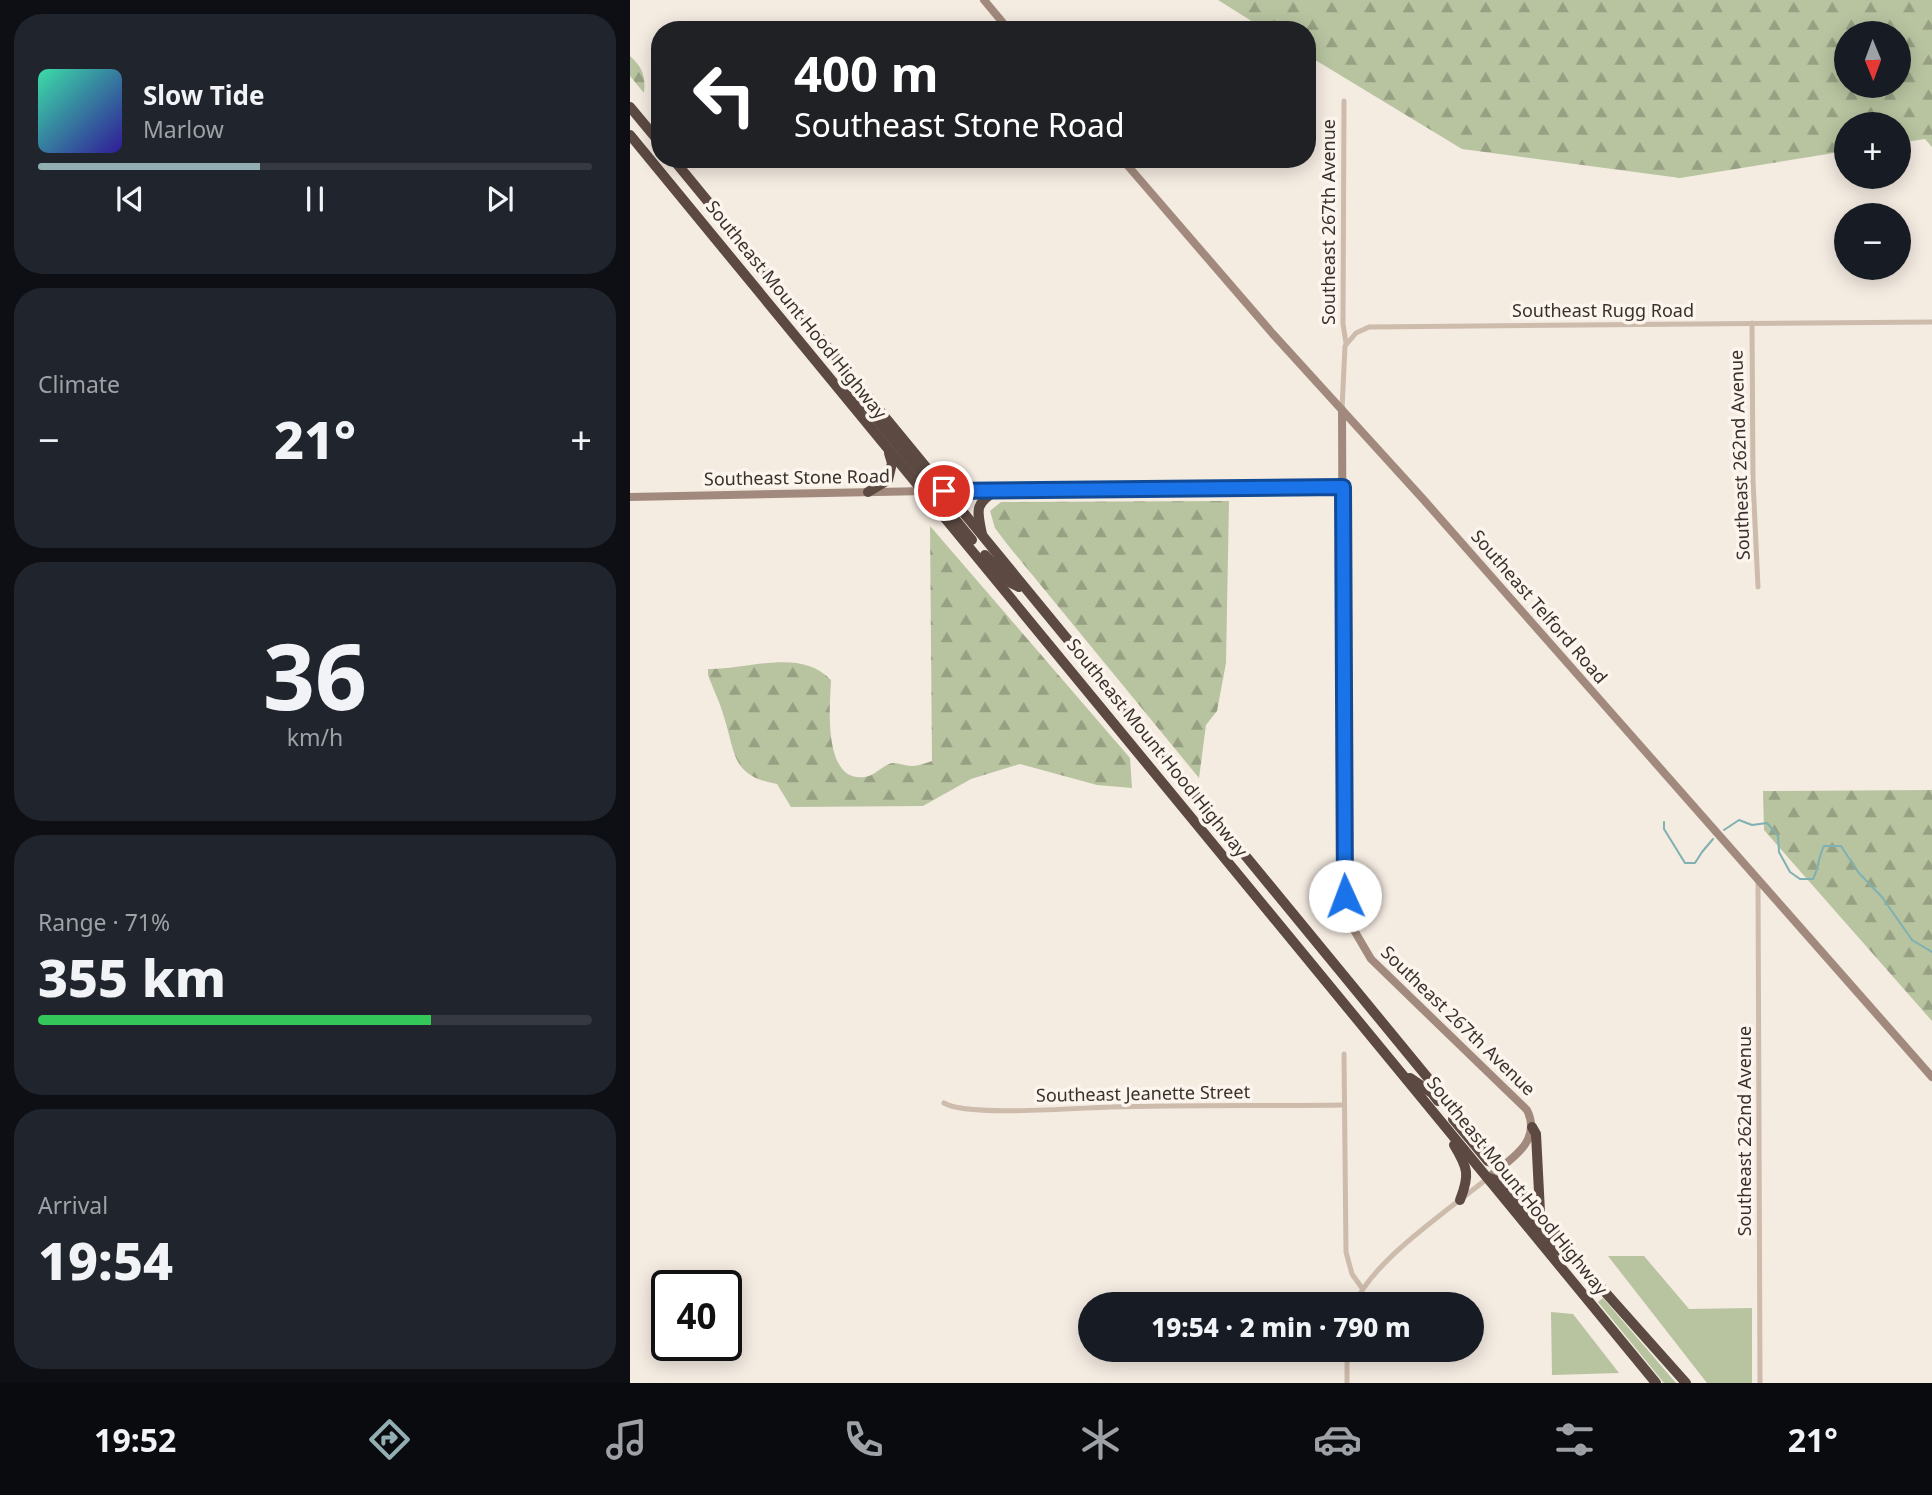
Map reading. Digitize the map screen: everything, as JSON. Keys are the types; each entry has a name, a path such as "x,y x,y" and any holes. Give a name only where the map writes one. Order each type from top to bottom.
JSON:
{"highway":[{"path":"630,107 651,132"},
{"name":"Southeast Mount Hood Highway","path":"630,135 651,160"},
{"name":"Southeast Mount Hood Highway","path":"657,168 888,450 983,537 1589,1274 1686,1383"},
{"name":"Southeast Mount Hood Highway","path":"680,168 933,491 1397,1068 1656,1383"},
{"path":"831,379 867,409 991,564 1011,583 1027,592"},
{"path":"868,492 885,484 891,475 892,463 888,450"},
{"path":"983,537 978,507 983,498 997,490"},
{"path":"1397,1068 1432,1093 1488,1161 1502,1166"},
{"path":"1441,1122 1467,1169 1467,1182 1460,1200"},
{"path":"1532,1127 1536,1134 1540,1214"},
{"path":"1488,1178 1502,1183 1554,1246 1589,1274"}],"street":[{"path":"984,0 1002,21"},
{"name":"Southeast 267th Avenue","path":"1344,101 1343,324 1346,343"},
{"name":"Southeast Telford Road","path":"1130,168 1932,1077"},
{"name":"Southeast Rugg Road","path":"1346,343 1356,333 1377,326 1932,322"},
{"name":"Southeast 262nd Avenue","path":"1752,323 1752,480 1758,587"},
{"path":"1342,410 1343,356 1346,343"},
{"name":"Southeast 267th Avenue","path":"1342,410 1343,864 1348,912 1356,937 1377,967 1519,1101 1530,1115 1532,1127"},
{"name":"Southeast Stone Road","path":"630,497 1343,487"},
{"name":"Southeast 262nd Avenue","path":"1758,879 1760,1383"},
{"path":"1344,1054 1346,1252 1352,1274 1362,1287"},
{"name":"Southeast Jeanette Street","path":"944,1103 965,1109 1057,1110 1344,1105"},
{"path":"1360,1292 1385,1262 1523,1148 1532,1127"},
{"path":"1347,1362 1347,1383"}],"green space":[{"path":"1218,0 1932,0 1932,147 1925,139 1911,141 1911,112 1834,112 1834,153 1680,178 1462,149 1316,60 1316,21 1252,21"},
{"path":"630,56 642,72 644,93 630,76"},
{"path":"1229,501 1226,663 1217,711 1206,725 1199,778 1007,544 995,528 990,511 1001,502"},
{"path":"930,526 1130,758 1132,788 1097,785 1020,764 971,779 923,806 791,807 777,784 762,780 743,769 734,752 708,669 789,662 818,670 831,680 830,723 835,756 841,768 851,776 865,777 891,763 914,766 932,761"},
{"path":"1932,790 1932,1021 1764,830 1763,791"},
{"path":"1608,1256 1644,1256 1689,1309 1752,1308 1752,1383 1707,1383"},
{"path":"1603,1298 1676,1383 1664,1383 1598,1302"},
{"path":"1551,1312 1573,1314 1619,1373 1552,1375"}],"waterway":[{"path":"1724,830 1739,820 1752,825 1767,823 1778,836 1779,852 1790,872 1800,879 1813,879 1824,846 1841,846 1858,872 1882,897 1912,940 1932,952"},
{"path":"1664,822 1664,829 1685,863 1695,863 1713,839"}],"route":[{"path":"944,491 1343,487 1345,896"}]}
